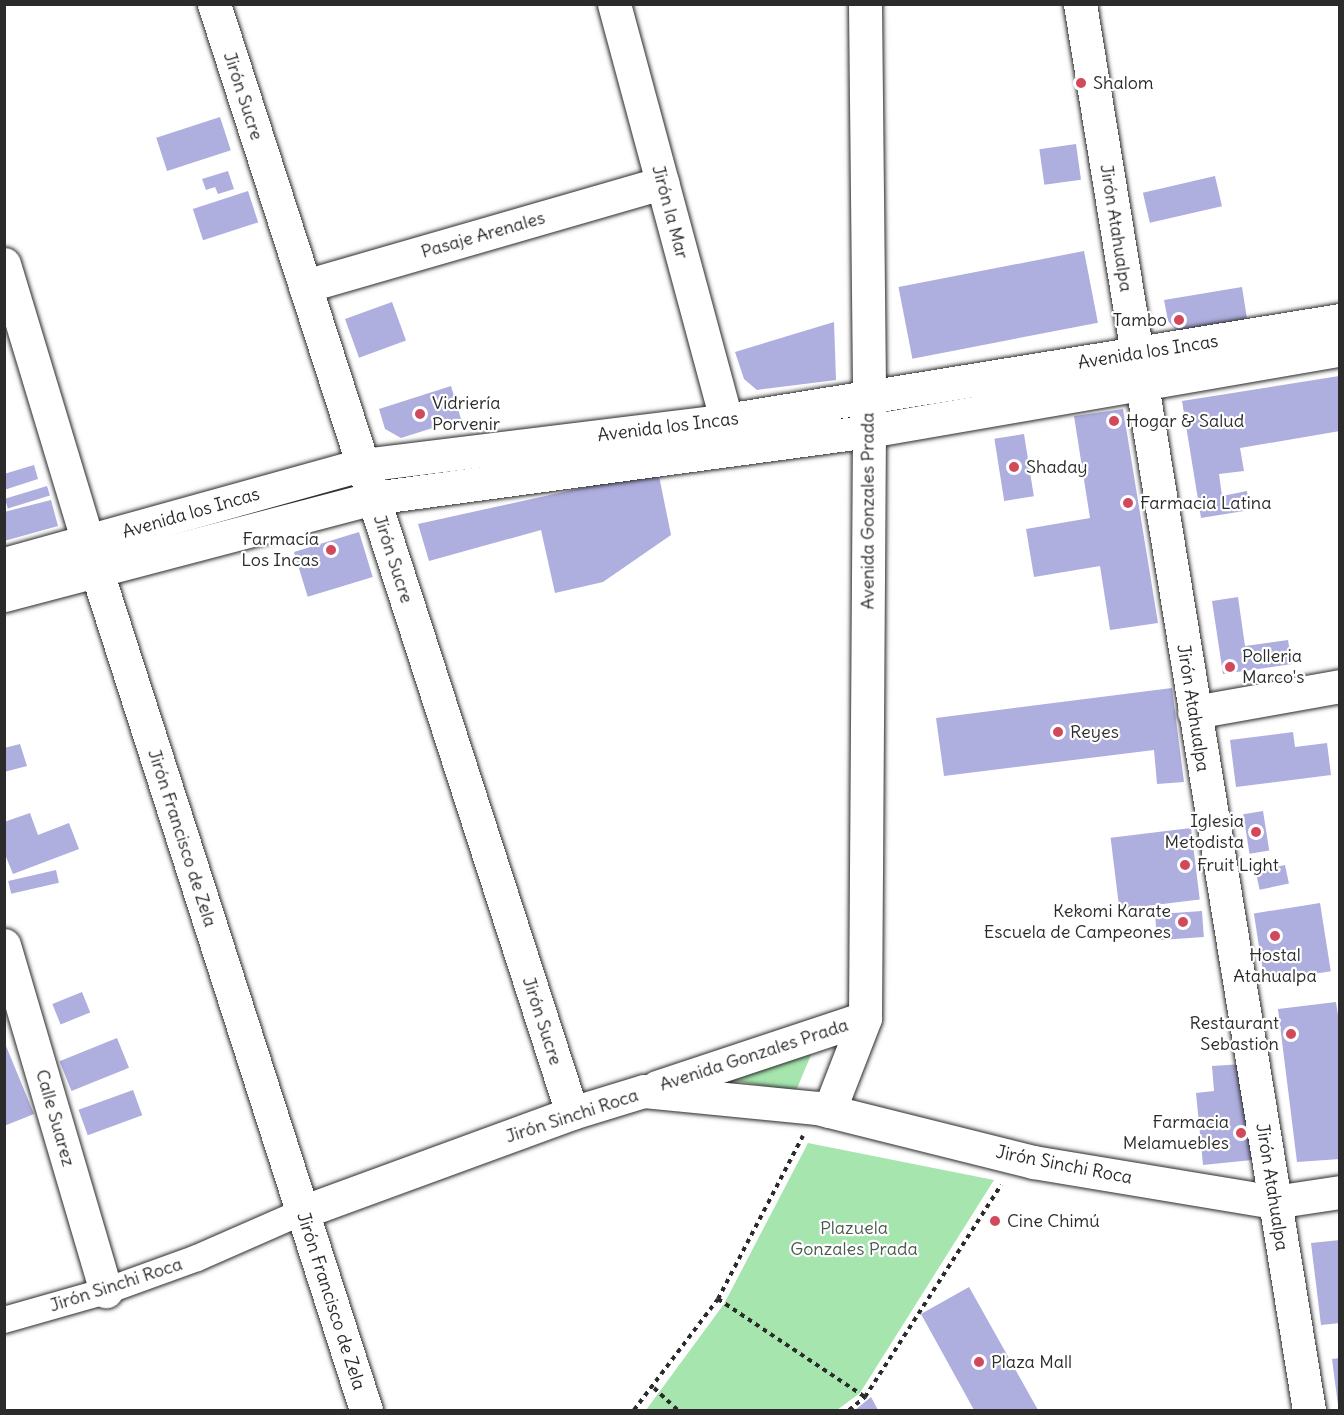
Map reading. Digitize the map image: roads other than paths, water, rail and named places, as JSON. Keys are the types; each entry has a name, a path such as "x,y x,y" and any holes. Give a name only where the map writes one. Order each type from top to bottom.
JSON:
{"street":[{"name":"Jirón Sucre","path":"214,4 572,1113"},
{"name":"Jirón la Mar","path":"614,4 726,420"},
{"name":"Avenida Gonzales Prada","path":"823,1109 865,1018 869,396 865,4"},
{"name":"Jirón Atahualpa","path":"1080,4 1309,1410"},
{"name":"Pasaje Arenales","path":"305,286 662,183"},
{"name":"Jirón Francisco de Zela","path":"4,264 93,556 366,1410"},
{"name":"Avenida los Incas","path":"4,564 93,556 373,498 869,431 1340,320"},
{"name":"Avenida los Incas","path":"4,596 93,556 362,465 726,420 869,396 1340,350"},
{"path":"1194,712 1340,686"},
{"name":"Calle Suarez","path":"4,945 106,1291"},
{"name":"Avenida Gonzales Prada","path":"644,1091 865,1018"},
{"name":"Jirón Sinchi Roca","path":"4,1320 106,1291 197,1258 302,1212 572,1113 644,1091 823,1109 1014,1157 1274,1202 1340,1191"}],"place":[{"name":"Shalom","path":"1081,83"},
{"name":"Tambo","path":"1179,320"},
{"name":"Vidriería Porvenir","path":"420,414"},
{"name":"Hogar & Salud","path":"1114,421"},
{"name":"Shaday","path":"1014,467"},
{"name":"Farmacia Latina","path":"1128,503"},
{"name":"Farmacía Los Incas","path":"331,550"},
{"name":"Polleria Marco's","path":"1230,667"},
{"name":"Reyes","path":"1058,732"},
{"name":"Iglesia Metodista","path":"1256,832"},
{"name":"Fruit Light","path":"1185,865"},
{"name":"Kekomi Karate Escuela de Campeones","path":"1183,922"},
{"name":"Hostal Atahualpa","path":"1275,936"},
{"name":"Restaurant Sebastion","path":"1291,1034"},
{"name":"Farmacia Melamuebles","path":"1241,1133"},
{"name":"Cine Chimú","path":"995,1221"},
{"name":"Plaza Mall","path":"979,1362"}],"park label":[{"name":"Plazuela Gonzales Prada","path":"854,1239"}]}
